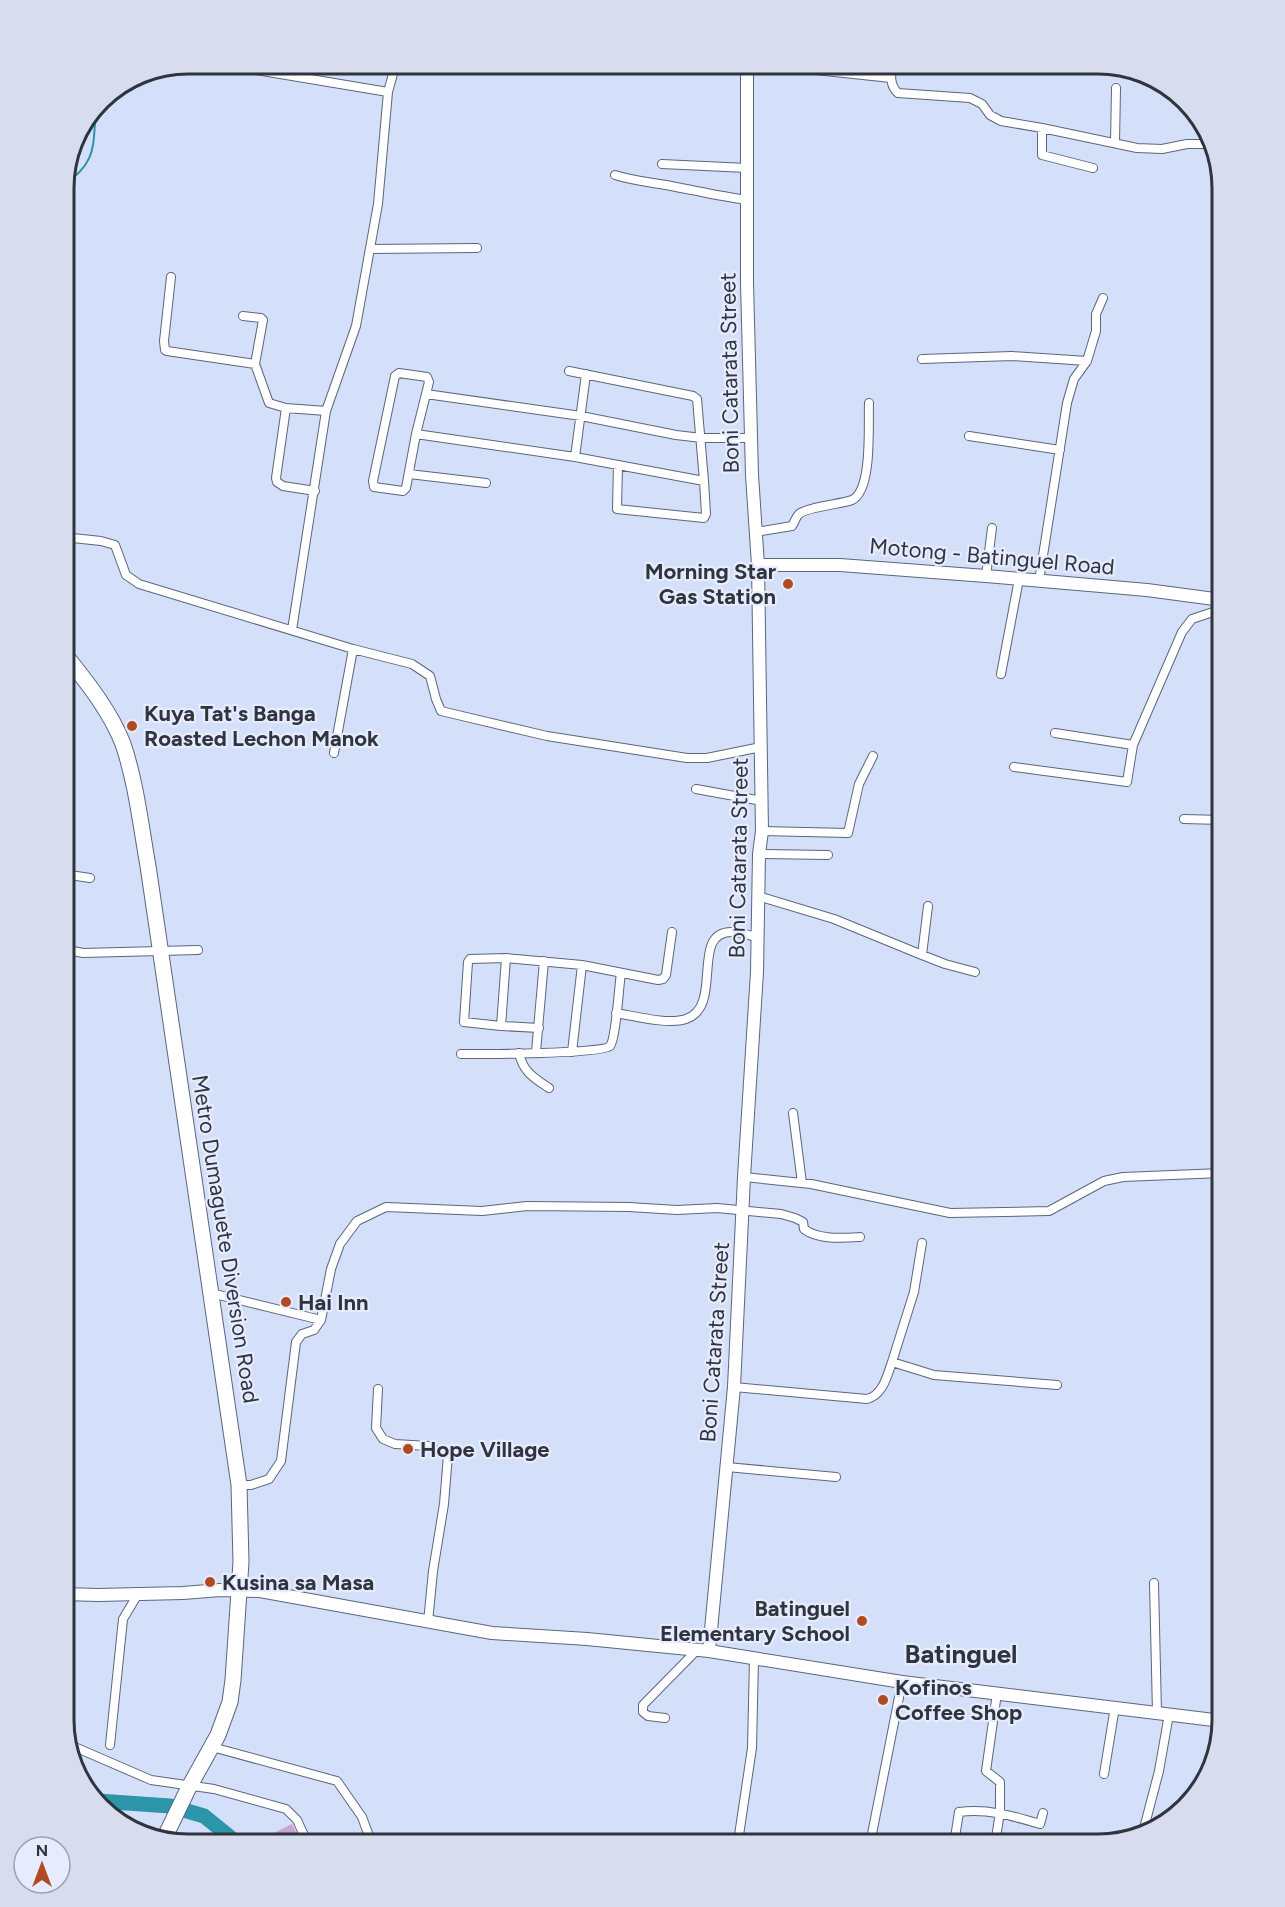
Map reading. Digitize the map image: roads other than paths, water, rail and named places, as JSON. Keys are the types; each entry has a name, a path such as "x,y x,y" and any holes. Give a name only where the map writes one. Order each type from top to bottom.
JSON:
{"highway":[{"name":"Metro Dumaguete Diversion Road","path":"74,667 108,714 123,745 140,821 239,1485 241,1533 239,1590 230,1702 212,1747 167,1831"}],"street":[{"path":"280,74 388,92"},
{"path":"292,630 326,411 356,326 370,249 378,204 388,92 393,74"},
{"name":"Boni Catarata Street","path":"703,1651 727,1467 734,1387 753,1045 759,854 762,831 758,565 750,438 747,74"},
{"path":"853,74 891,78"},
{"path":"891,74 894,89 902,94 970,98 982,104 994,119 1149,149 1203,144"},
{"path":"1115,143 1116,87"},
{"path":"1042,128 1042,155 1093,168"},
{"path":"662,164 747,168"},
{"path":"615,176 635,182 747,200"},
{"path":"370,249 477,248"},
{"path":"171,278 165,350 255,364"},
{"path":"1040,581 1064,417 1074,379 1087,361 1094,336 1096,314 1103,298"},
{"path":"243,316 263,320 255,364 267,401 272,405 286,408 326,411"},
{"path":"922,359 1002,356 1087,361"},
{"path":"569,371 693,396 697,399 702,438 706,514 704,518 617,509 618,465"},
{"path":"399,373 428,377 426,394 406,488 403,491 374,487 373,482 395,376 399,373"},
{"path":"575,457 586,374"},
{"path":"426,394 581,416 676,435 702,438 750,438"},
{"path":"756,532 792,526 799,514 832,503 851,500 861,491 867,473 869,403"},
{"path":"286,408 277,482 283,486 315,490"},
{"path":"416,434 575,457 704,481"},
{"path":"969,436 1060,450"},
{"path":"409,474 486,483"},
{"path":"986,576 992,528"},
{"path":"74,538 115,545 126,575 139,584 353,649 412,664 430,676 435,699 441,711 547,736 687,758 707,758 761,747"},
{"name":"Motong - Batinguel Road","path":"758,565 840,565 1147,590 1212,599"},
{"path":"1001,674 1019,579"},
{"path":"1014,766 1127,782 1133,745 1182,632 1192,619 1212,612"},
{"path":"334,753 353,649"},
{"path":"1055,733 1133,745"},
{"path":"762,831 848,833 860,784 873,756"},
{"path":"696,789 762,801"},
{"path":"1184,819 1212,820"},
{"path":"759,854 828,855"},
{"path":"74,876 90,878"},
{"path":"758,896 834,919 922,956 975,972"},
{"path":"922,956 928,906"},
{"path":"539,1028 467,1023 464,1018 470,959 506,958 582,964 663,979 666,975 672,932"},
{"path":"616,1013 673,1022 687,1019 700,1009 706,994 708,955 712,941 722,933 734,932 757,937"},
{"path":"74,951 83,953 198,950"},
{"path":"501,1026 506,958"},
{"path":"536,1052 544,961"},
{"path":"572,1052 582,964"},
{"path":"461,1054 604,1050 612,1043 621,973"},
{"path":"519,1053 526,1072 549,1088"},
{"path":"793,1113 802,1184"},
{"path":"744,1176 802,1184 950,1213 1049,1211 1104,1181 1123,1177 1212,1173"},
{"path":"239,1485 251,1485 269,1479 281,1461 296,1342 302,1334 314,1330 321,1320 331,1269 340,1244 357,1221 386,1207 482,1211 527,1206 677,1210 717,1208 780,1214 802,1222 804,1229 810,1233 832,1237 860,1237"},
{"path":"734,1387 867,1399 875,1397 879,1393 892,1362 914,1292 922,1243"},
{"path":"211,1293 321,1320"},
{"path":"892,1362 934,1375 1057,1385"},
{"path":"378,1389 376,1428 383,1438 395,1444 428,1446 448,1455 444,1504 433,1571 428,1622"},
{"path":"727,1467 836,1477"},
{"path":"1145,1823 1159,1771 1163,1714 1154,1583"},
{"path":"74,1594 239,1590 279,1594 492,1633 587,1639 703,1651 902,1682 1212,1720"},
{"path":"110,1745 123,1619 138,1594"},
{"path":"665,1718 648,1716 644,1712 643,1705 703,1651"},
{"path":"739,1834 752,1748 754,1659"},
{"path":"872,1834 902,1682"},
{"path":"997,1693 987,1771 1000,1782 1000,1812 997,1834"},
{"path":"1104,1774 1115,1707"},
{"path":"212,1747 337,1781 362,1817 368,1833"},
{"path":"77,1748 151,1780 214,1789 286,1809 297,1820 304,1833"},
{"path":"956,1834 959,1812 970,1810 1000,1812 1040,1824 1043,1813"}],"waterway":[{"path":"74,176 89,159 96,120"},
{"path":"109,1802 170,1806 204,1816 225,1833"}],"place":[{"name":"Morning Star Gas Station","path":"788,584"},
{"name":"Kuya Tat's Banga Roasted Lechon Manok","path":"132,726"},
{"name":"Hai Inn","path":"286,1302"},
{"name":"Hope Village","path":"408,1449"},
{"name":"Kusina sa Masa","path":"210,1582"},
{"name":"Batinguel Elementary School","path":"862,1621"},
{"name":"Kofinos Coffee Shop","path":"883,1700"}],"district":[{"name":"Batinguel","path":"961,1654"}]}
